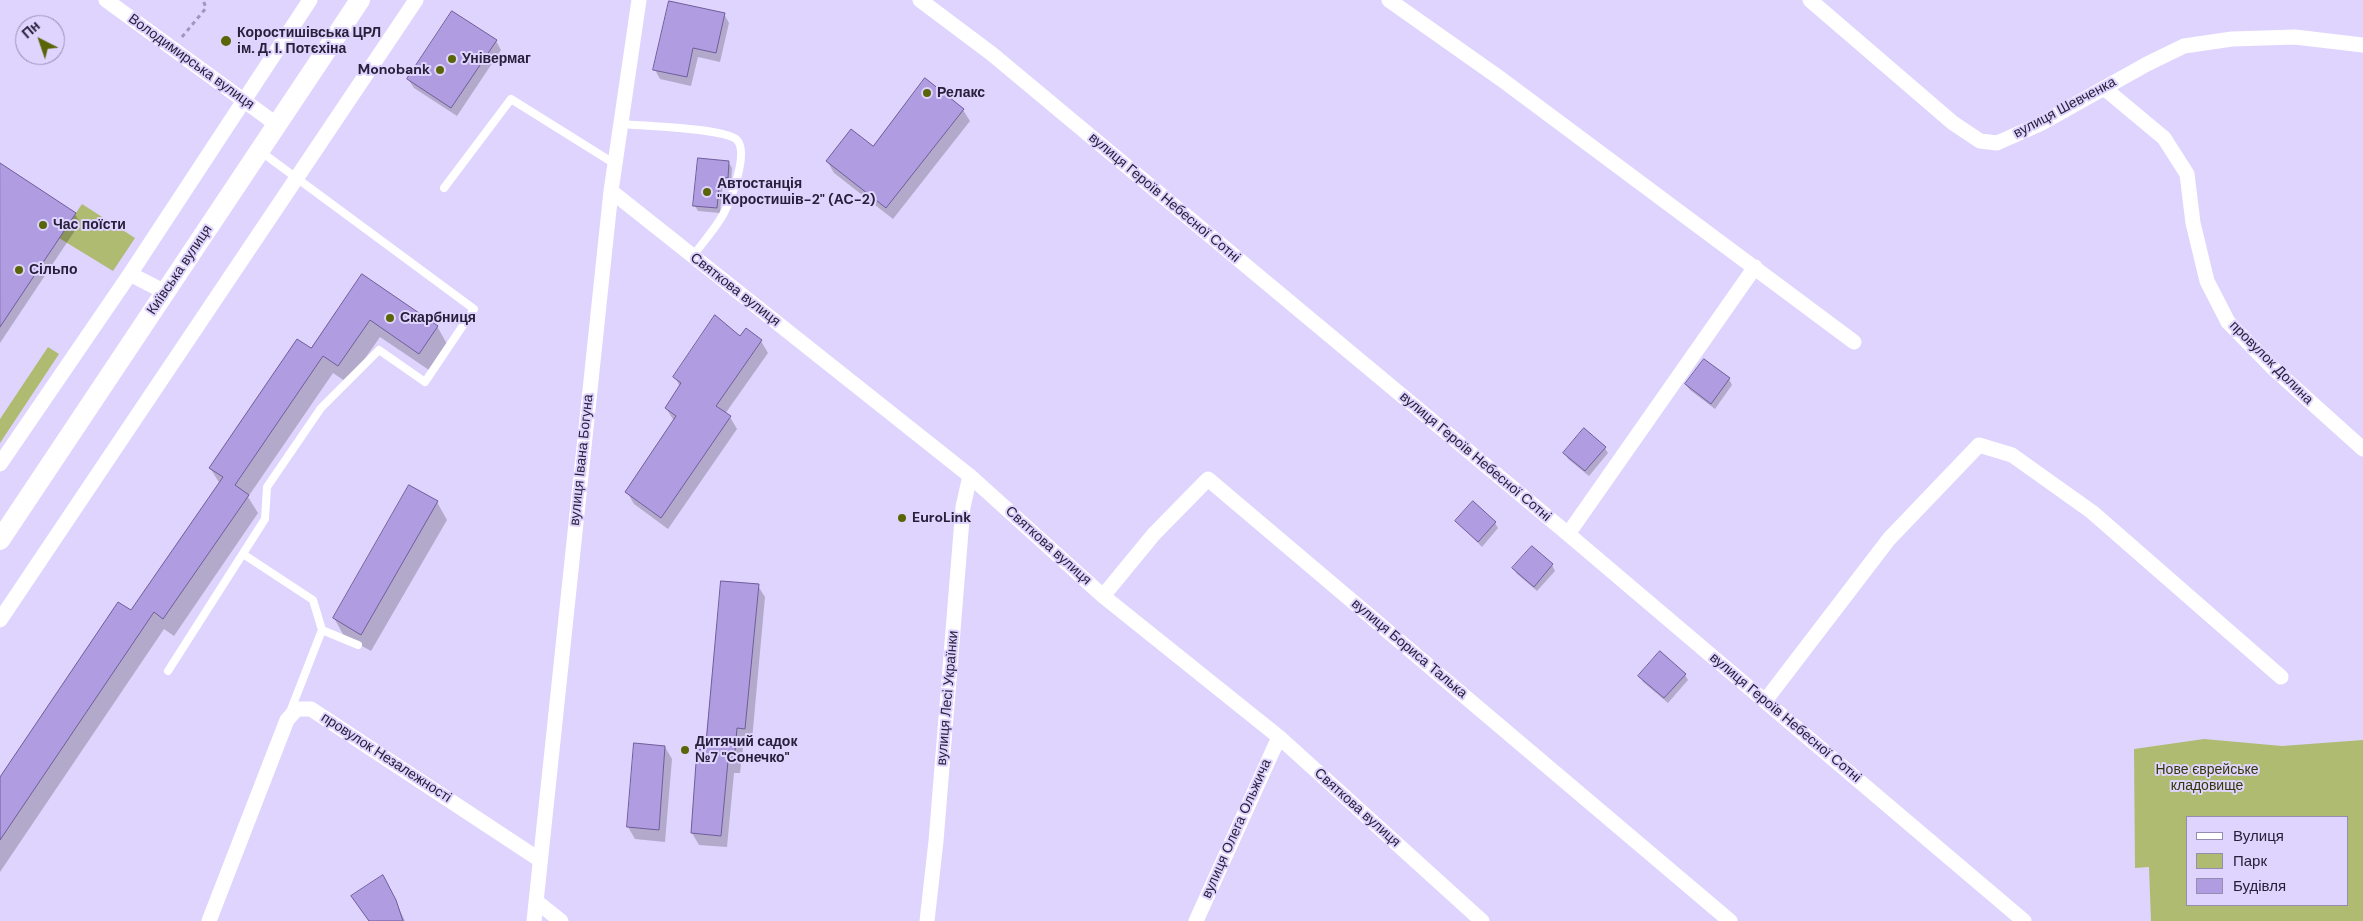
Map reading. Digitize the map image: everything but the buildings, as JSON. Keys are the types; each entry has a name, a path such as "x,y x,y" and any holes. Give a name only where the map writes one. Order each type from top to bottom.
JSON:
{"main road":[{"name":"Київська вулиця","path":"2,532 360,0"}],"street":[{"name":"Володимирська вулиця","path":"106,0 276,124"},
{"path":"0,464 130,274 310,0"},
{"path":"0,620 416,0"},
{"name":"вулиця Івана Богуна","path":"534,921 611,191 639,0"},
{"name":"вулиця Героїв Небесної Сотні","path":"920,0 999,60 1568,534 2024,921"},
{"path":"1389,0 1501,79 1854,342"},
{"name":"вулиця Шевченка","path":"1810,0 1953,123 1980,141 1997,144 2040,124 2147,64 2184,46 2232,38 2295,37 2363,45"},
{"name":"провулок Долина","path":"2104,88 2164,138 2187,174 2193,223 2207,281 2228,322 2274,369 2363,449"},
{"name":"Святкова вулиця","path":"611,191 970,476 1103,596 1279,737 1475,919"},
{"path":"1568,534 1755,267"},
{"path":"130,274 165,292"},
{"path":"1765,700 1889,539 1979,446 2012,455 2092,512 2281,677"},
{"name":"вулиця Лесі Українки","path":"927,921 936,840 963,507 970,476"},
{"name":"вулиця Бориса Талька","path":"1103,596 1154,534 1208,479 1730,921"},
{"name":"провулок Незалежності","path":"287,720 297,708 311,709 540,860"},
{"path":"209,921 287,720"},
{"name":"вулиця Олега Ольжича","path":"1196,921 1279,737"},
{"path":"536,901 561,921"}],"lane":[{"path":"444,188 511,99 615,164"},
{"path":"621,124 706,131 731,136 740,146 742,155 740,170 724,213 693,256"},
{"path":"168,671 265,520 267,487 321,408 379,350 425,382 474,309 259,150"},
{"path":"243,554 313,600 322,630 287,720"},
{"path":"322,630 358,645"}],"path":[{"path":"173,49 206,8 203,0"}],"green space":[{"path":"82,204 135,238 113,271 59,238"},
{"path":"48,347 59,354 0,443 0,419"},
{"name":"Нове єврейське кладовище","path":"2204,739 2282,746 2363,740 2363,921 2151,921 2149,867 2135,868 2134,749"}],"place":[{"name":"Коростишівська ЦРЛ ім. Д. І. Потєхіна","path":"226,41"},
{"name":"Універмаг","path":"452,59"},
{"name":"Monobank","path":"440,70"},
{"name":"Релакс","path":"927,93"},
{"name":"Автостанція \"Коростишів-2\" (АС-2)","path":"707,192"},
{"name":"Час поїсти","path":"43,225"},
{"name":"Сільпо","path":"19,270"},
{"name":"Скарбниця","path":"390,318"},
{"name":"EuroLink","path":"902,518"},
{"name":"Дитячий садок №7 \"Сонечко\"","path":"685,750"}]}
